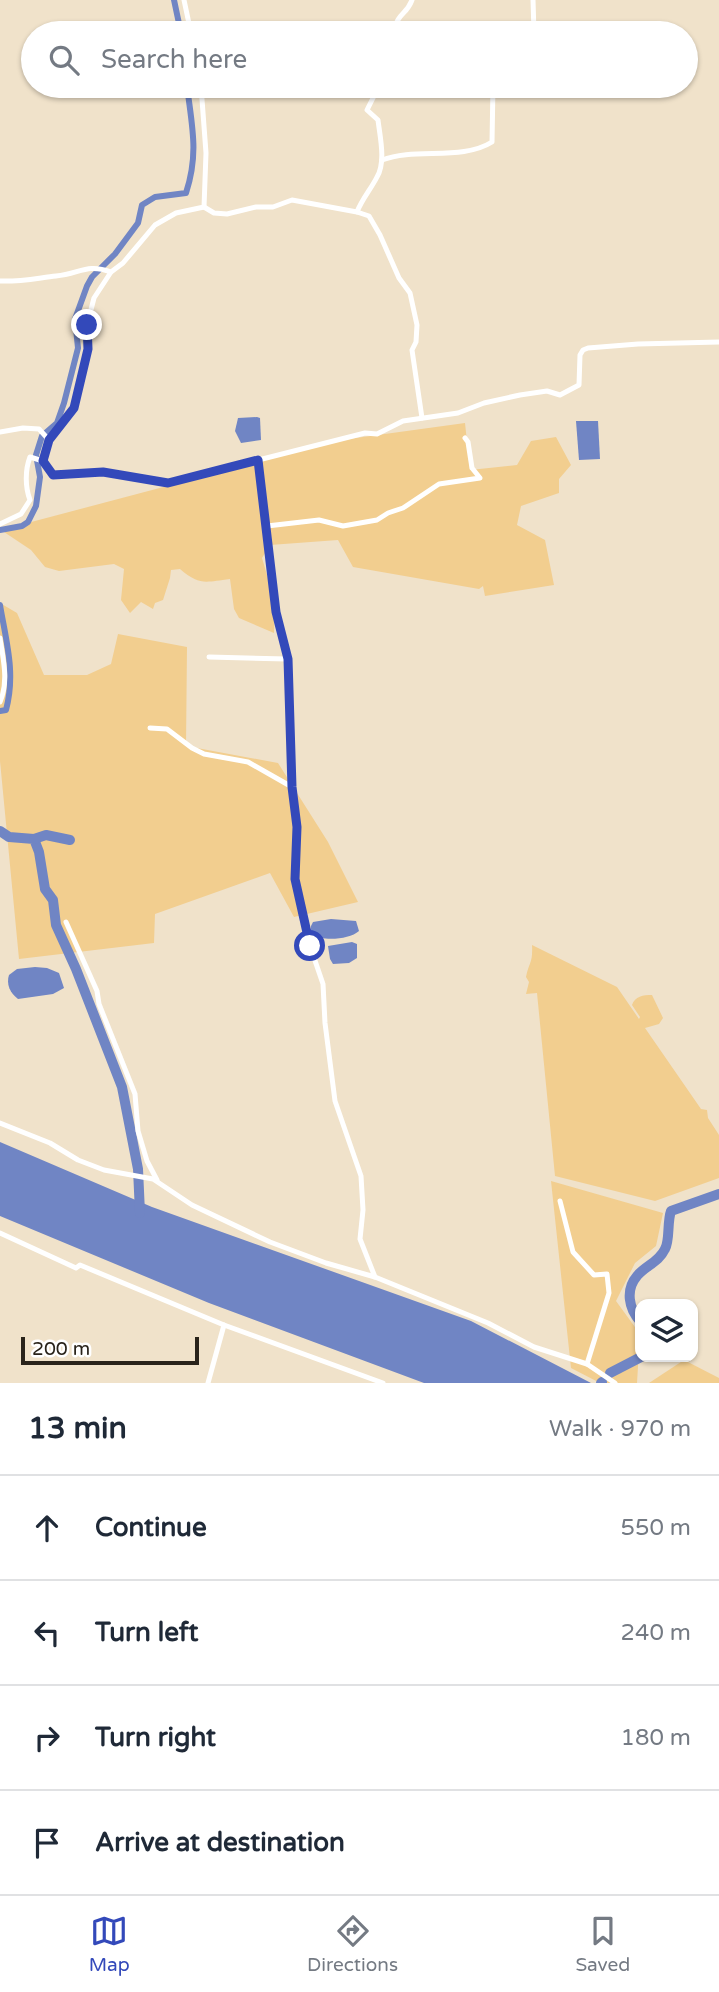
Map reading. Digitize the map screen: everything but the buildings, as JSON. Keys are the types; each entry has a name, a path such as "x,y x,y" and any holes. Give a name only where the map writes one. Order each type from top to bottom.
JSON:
{"street":[{"path":"184,0 188,21"},
{"path":"396,21 411,5 412,0"},
{"path":"533,0 534,21"},
{"path":"202,98 206,153 204,207"},
{"path":"357,212 379,175 382,160 378,120 367,110 373,98"},
{"path":"382,160 429,152 477,149 492,142 493,98"},
{"path":"43,461 49,440 74,408 88,349 90,304 109,272 122,263 161,221 176,213 204,207 214,213 228,214 256,207 273,207 292,200 369,216 412,300 417,325 416,342 412,350 422,418"},
{"path":"0,281 13,282 57,276 94,267 109,272"},
{"path":"0,524 21,514 30,500 26,488 30,457 43,461 53,475 103,472 168,483 365,433 377,434 403,421 457,413 484,403 520,395 547,391 560,396 579,385 580,355 588,348 719,342"},
{"path":"0,432 23,428 39,429 49,440"},
{"path":"267,526 319,520 343,526 377,520 402,508 439,484 480,478 472,468 465,438"},
{"path":"258,460 276,612 288,659 292,787 297,827 295,879 310,946 323,984 324,1023 335,1101 361,1176 363,1210 360,1239 375,1277"},
{"path":"0,638 5,671 4,693 0,702"},
{"path":"209,657 288,659"},
{"path":"150,727 167,729 204,754 248,762 292,787"},
{"path":"66,922 97,991 99,1004 135,1094 138,1131 156,1181"},
{"path":"0,1123 50,1143 78,1160 104,1170 156,1181 192,1205 270,1241 326,1264 375,1277 488,1324 534,1347 587,1364 615,1383"},
{"path":"560,1201 573,1252 594,1275 607,1274 609,1293 587,1364"},
{"path":"0,1233 76,1268 80,1265 224,1325 383,1383"},
{"path":"208,1383 224,1325"}],"shaded area":[{"path":"465,423 470,470 517,465 531,441 556,437 571,465 559,479 559,493 521,506 517,525 545,540 554,585 485,596 483,586 479,589 353,567 338,540 270,545 262,558 275,602 274,633 239,618 234,609 230,579 203,582 180,569 171,570 163,600 155,603 153,609 141,602 130,613 121,600 124,569 114,564 59,571 45,567 31,550 1,530 341,440"},
{"path":"0,603 17,613 44,675 87,675 111,664 118,634 187,647 186,746 278,763 328,842 358,902 294,917 270,873 155,914 154,943 19,959 0,761"},
{"path":"532,945 617,987 639,1019 633,1002 640,997 652,995 663,1018 659,1024 645,1028 701,1109 707,1110 708,1118 719,1135 719,1178 655,1201 555,1176 537,993 526,994"},
{"path":"551,1181 663,1213 656,1246 635,1263 616,1301 635,1327 637,1383 600,1383 571,1368"},
{"path":"681,1362 688,1362 719,1378 719,1383 649,1383"}],"water":[{"path":"238,418 260,418 261,440 241,443 235,431"},
{"path":"576,421 598,421 600,459 579,460"},
{"path":"331,919 356,921 359,931 336,939 311,935 313,922"},
{"path":"352,942 357,944 357,958 349,963 333,964 328,946"},
{"path":"35,967 59,973 64,988 53,994 18,999 9,988 9,975 17,969"},
{"path":"0,1142 152,1207 471,1321 591,1383 424,1383 209,1303 0,1216"}],"waterway":[{"path":"174,0 178,21"},
{"path":"0,530 22,526 28,522 36,506 40,477 36,455 42,436 57,423 64,403 78,348 75,319 87,286 138,223 142,205 155,197 186,193 193,152 188,98"},
{"path":"0,605 9,657 10,683 6,710 0,711"},
{"path":"0,831 9,837 34,839 39,852 45,889 53,900 56,925 122,1087 138,1169 140,1213"},
{"path":"34,839 46,835 70,840"},
{"path":"635,1314 630,1299 633,1281 665,1249 671,1211 719,1194"},
{"path":"610,1373 635,1360"}],"route":[{"path":"87,325 88,349 74,408 49,440 45,452 43,461 53,475 103,472 168,483 258,460 276,612 288,659 292,787 297,827 295,879 310,946"}]}
